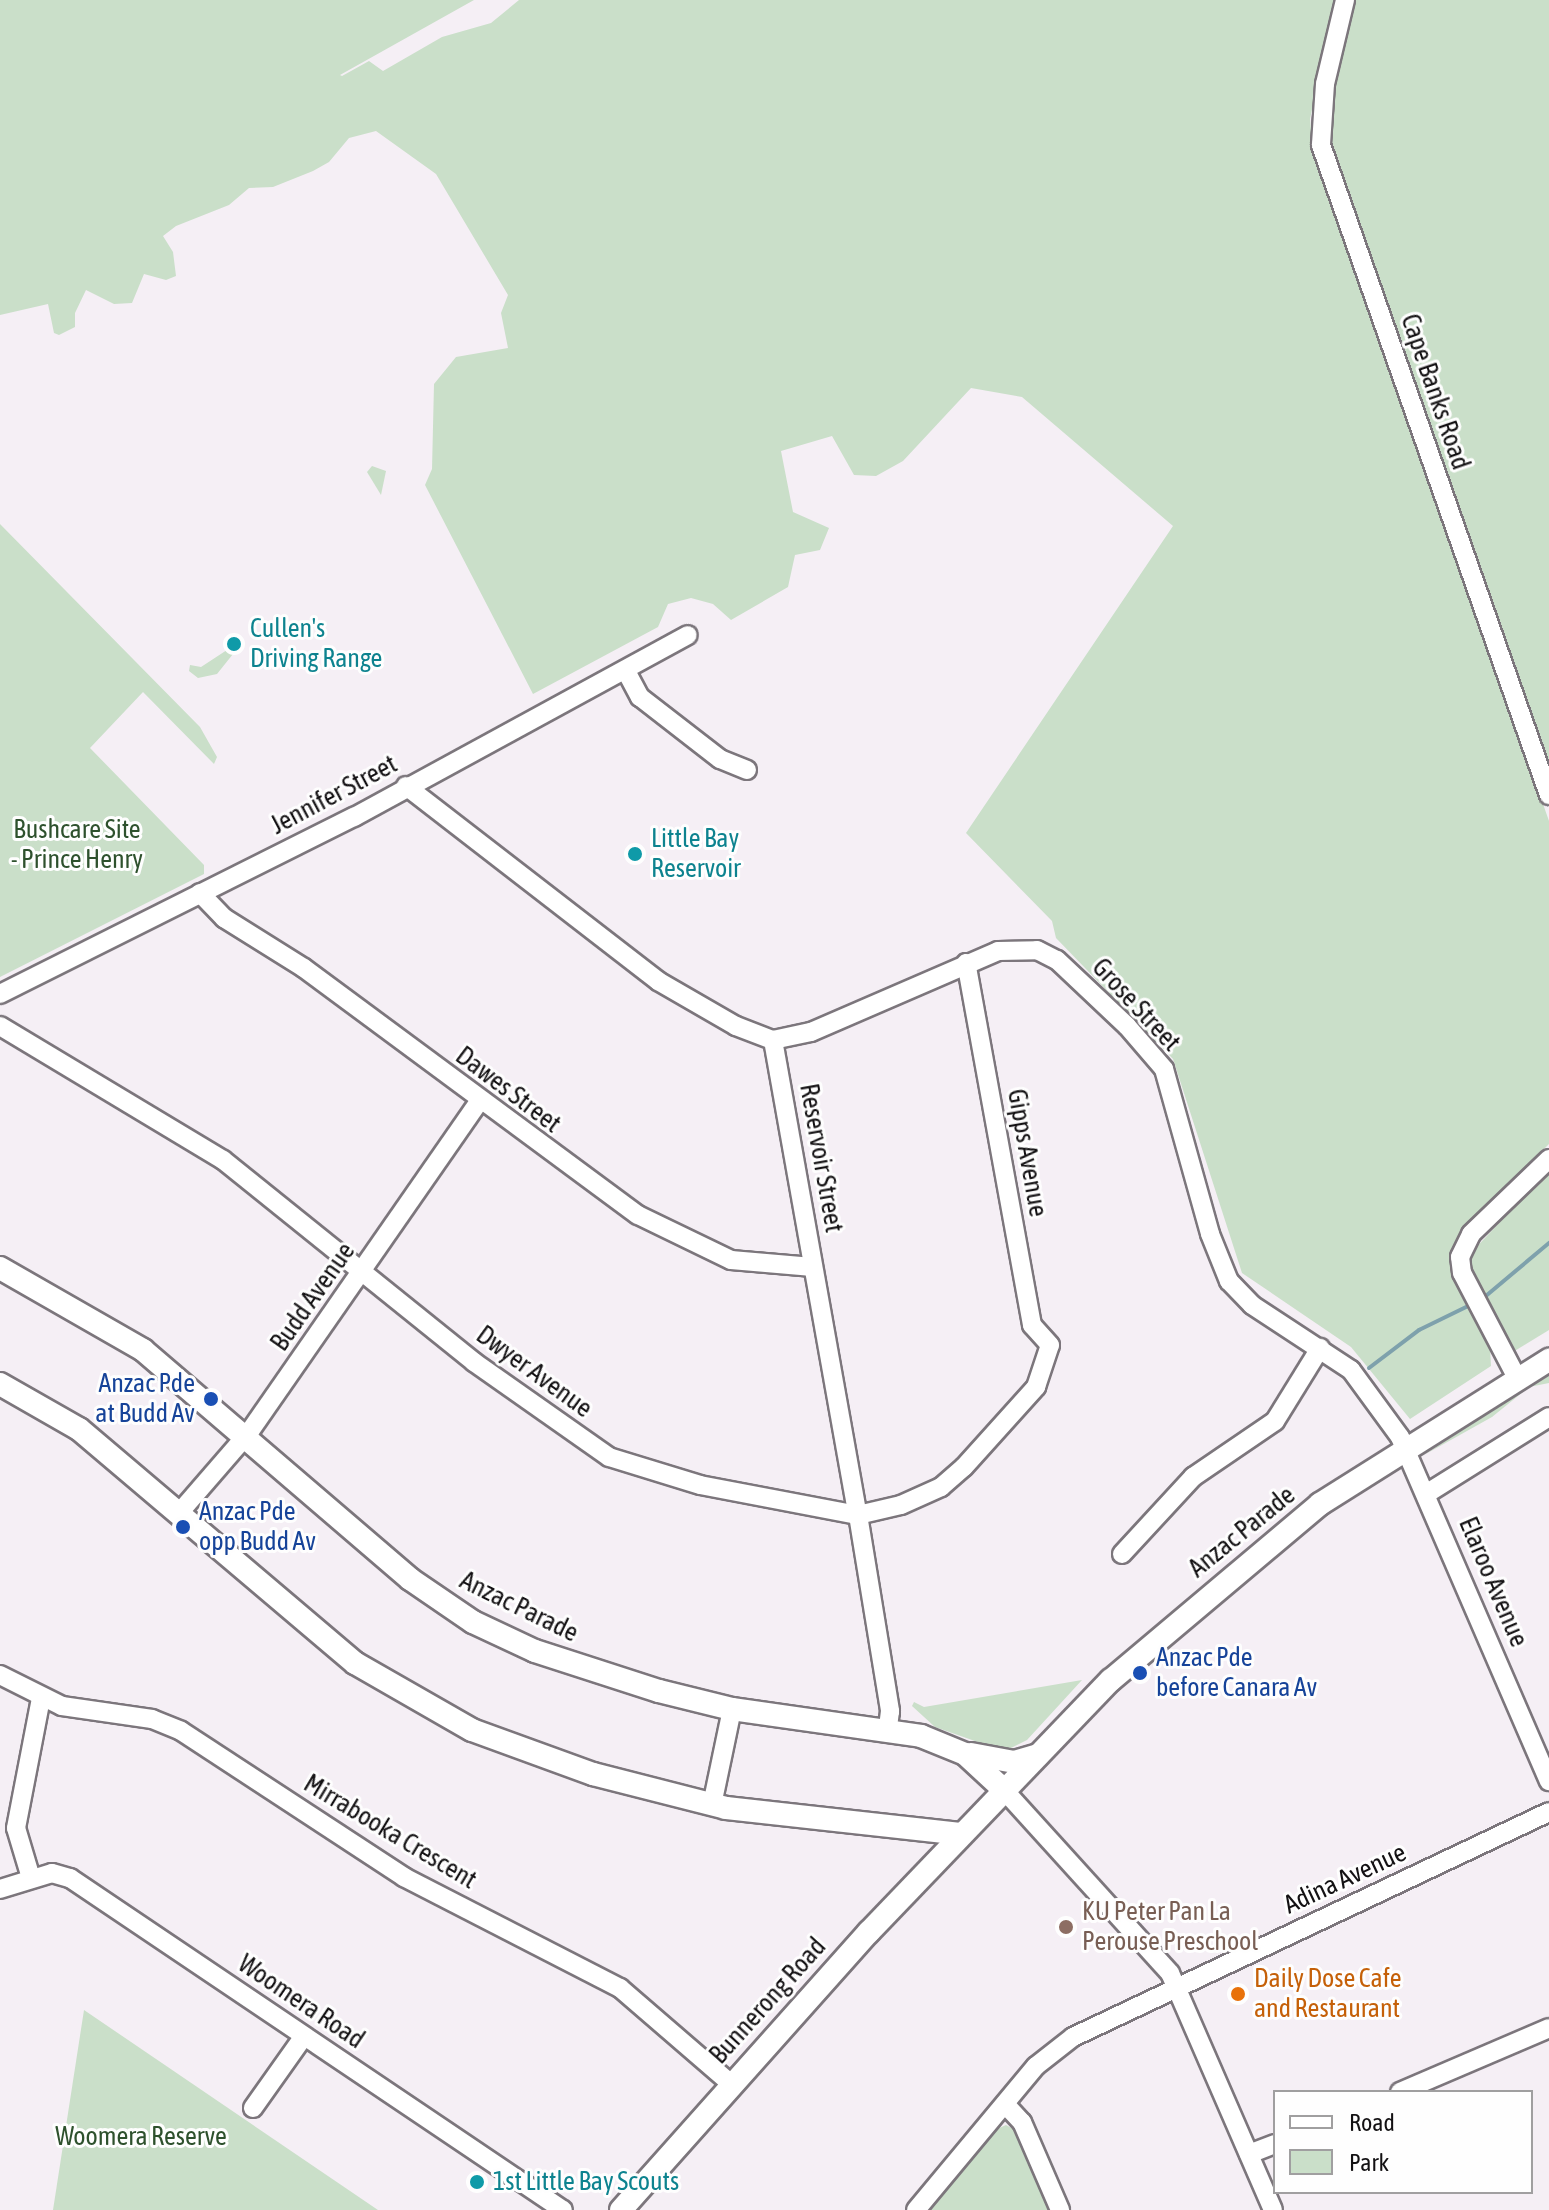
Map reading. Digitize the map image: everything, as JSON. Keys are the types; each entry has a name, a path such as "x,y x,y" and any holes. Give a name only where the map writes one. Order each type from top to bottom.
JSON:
{"main road":[{"name":"Anzac Parade","path":"0,1268 126,1338 410,1579 473,1622 613,1679 732,1709 888,1728 965,1754 1004,1790"},
{"name":"Anzac Parade","path":"961,1834 1111,1680 1246,1562 1406,1448 1549,1360"},
{"path":"0,1384 79,1429 344,1654 415,1702 530,1754 712,1805 961,1834"},
{"path":"965,1754 1014,1762 1038,1755"},
{"name":"Bunnerong Road","path":"621,2210 730,2083 961,1834"}],"street":[{"name":"Cape Banks Road","path":"1345,0 1325,84 1321,145 1549,795"},
{"name":"Jennifer Street","path":"0,994 406,786 626,671 688,635"},
{"path":"626,671 640,697 720,759 747,770"},
{"path":"406,786 658,981 736,1026 773,1040"},
{"name":"Dawes Street","path":"200,893 224,918 304,968 593,1186 683,1239 731,1260 813,1267"},
{"name":"Grose Street","path":"773,1040 811,1032 998,951 1037,950 1057,960 1149,1048 1174,1093 1210,1234 1229,1281 1252,1305 1320,1348 1357,1377 1406,1448"},
{"name":"Gipps Avenue","path":"966,963 1032,1325 1050,1345"},
{"name":"Dwyer Avenue","path":"0,1026 223,1160 363,1268 474,1362 609,1457 700,1485 858,1515 914,1499 941,1487 964,1467 1036,1387 1050,1345"},
{"name":"Reservoir Street","path":"773,1040 858,1515 890,1711 888,1728"},
{"name":"Budd Avenue","path":"179,1513 246,1437 479,1102"},
{"path":"1517,1378 1462,1273 1460,1257 1471,1234 1549,1159"},
{"path":"1122,1554 1193,1477 1275,1421 1320,1348"},
{"path":"1426,1494 1549,1417"},
{"name":"Elaroo Avenue","path":"1406,1448 1549,1781"},
{"name":"Mirrabooka Crescent","path":"0,1675 41,1698 152,1719 181,1731 382,1864 620,1988 730,2083"},
{"path":"31,1878 16,1828 41,1698"},
{"path":"712,1805 732,1709"},
{"path":"1004,1790 1150,1948 1177,1986 1273,2210"},
{"name":"Adina Avenue","path":"916,2210 1053,2050 1177,1986 1549,1812"},
{"name":"Woomera Road","path":"0,1889 52,1873 70,1878 563,2210"},
{"path":"1405,2090 1549,2028"},
{"path":"253,2108 304,2036"},
{"path":"1005,2104 1022,2122 1060,2210"},
{"path":"1249,2154 1273,2145"}],"green space":[{"path":"0,0 474,0 342,76 369,61 383,71 442,37 491,23 519,0 1336,0 1310,119 1313,148 1549,821 1549,1144 1468,1225 1454,1252 1455,1281 1490,1347 1491,1366 1410,1419 1351,1347 1242,1273 1173,1059 1056,938 1052,921 966,833 1173,526 1022,397 971,388 903,461 876,476 854,475 832,436 781,451 793,512 829,528 820,550 795,555 788,587 731,620 713,604 691,598 668,604 658,627 533,694 425,485 432,469 434,384 456,357 508,348 501,313 508,295 436,174 376,131 349,138 329,162 313,171 273,187 249,188 229,205 176,226 163,236 173,252 176,276 166,280 144,274 132,303 114,304 86,290 75,313 75,327 59,335 54,333 48,304 0,315"},
{"path":"1353,0 1549,0 1549,776 1332,152 1328,136 1334,82"},
{"path":"372,466 386,471 381,495 367,472"},
{"name":"Bushcare Site - Prince Henry","path":"0,524 200,727 217,757 214,764 143,692 90,748 204,865 204,874 0,977"},
{"path":"230,648 233,654 217,674 198,678 189,671 190,665 201,667"},
{"path":"1549,1170 1549,1330 1513,1352 1470,1276 1468,1256"},
{"path":"1549,1373 1549,1383 1529,1387 1492,1417 1424,1455"},
{"path":"1082,1680 1027,1740 1011,1748 992,1747 935,1727 912,1706 914,1702 924,1707"},
{"name":"Woomera Reserve","path":"84,2010 378,2210 53,2210"},
{"path":"1006,2125 1015,2130 1048,2210 927,2210 997,2129"}],"waterway":[{"path":"1487,1295 1549,1243"},
{"path":"1369,1368 1419,1330 1470,1305"}],"place":[{"name":"Cullen's Driving Range","path":"234,644"},
{"name":"Little Bay Reservoir","path":"635,854"},
{"name":"Anzac Pde at Budd Av","path":"211,1399"},
{"name":"Anzac Pde opp Budd Av","path":"183,1527"},
{"name":"Anzac Pde before Canara Av","path":"1140,1673"},
{"name":"KU Peter Pan La Perouse Preschool","path":"1066,1927"},
{"name":"Daily Dose Cafe and Restaurant","path":"1238,1994"},
{"name":"1st Little Bay Scouts","path":"477,2182"}]}
